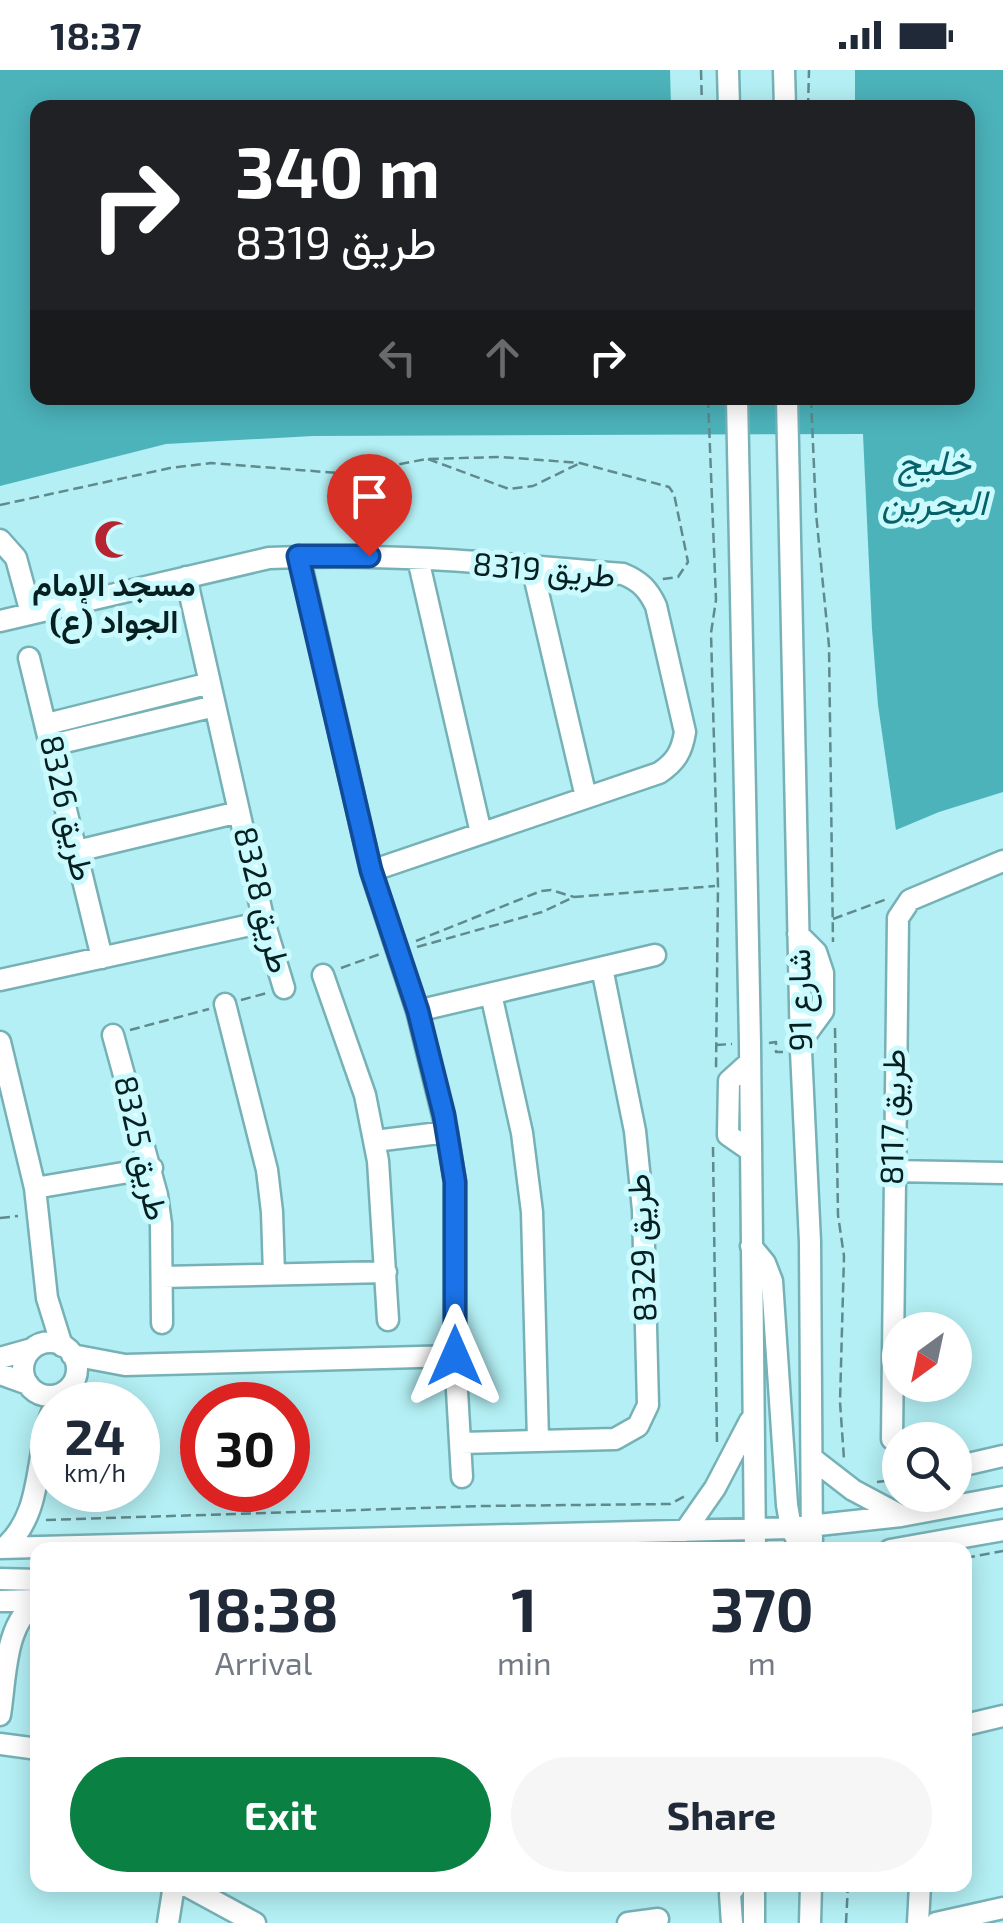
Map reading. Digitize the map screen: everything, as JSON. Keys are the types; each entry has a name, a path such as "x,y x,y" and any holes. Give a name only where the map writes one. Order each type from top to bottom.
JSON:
{"street":[{"path":"728,70 729,100"},
{"path":"784,70 785,100"},
{"name":"شارع 91","path":"737,405 750,1052 754,1539"},
{"name":"شارع 91","path":"787,405 801,1046 810,1242 812,1542"},
{"path":"0,540 16,558 31,613"},
{"path":"298,556 371,870 418,1011 447,1132 455,1182 455,1356 462,1478"},
{"name":"طريق 8319","path":"0,621 269,558 298,556 369,556 623,574 649,591 656,606 685,732 678,757 659,773 371,870"},
{"path":"418,559 480,833"},
{"path":"532,568 586,797"},
{"name":"طريق 8328","path":"186,577 264,922 284,988"},
{"name":"طريق 8326","path":"29,658 102,958"},
{"path":"50,734 210,683"},
{"path":"50,734 215,706"},
{"name":"طريق 8328","path":"76,851 239,812"},
{"name":"طريق 8117","path":"892,1422 898,918 910,900 1003,862"},
{"path":"0,980 264,922"},
{"path":"418,1011 656,956"},
{"name":"طريق 8329","path":"461,1443 614,1438 638,1426 648,1405 643,1210 624,1068 602,968"},
{"path":"322,975 365,1095 374,1142 383,1208 388,1320"},
{"path":"491,994 522,1133 532,1212 538,1440"},
{"path":"225,1004 266,1170 274,1274"},
{"name":"طريق 8325","path":"113,1035 152,1168 161,1224 162,1323"},
{"path":"0,1042 7,1100 36,1188 47,1298 76,1369 70,1382"},
{"path":"374,1142 447,1132"},
{"path":"36,1188 152,1168"},
{"path":"892,1171 1003,1173"},
{"path":"751,1246 765,1263 772,1282 791,1528 798,1542"},
{"path":"162,1277 386,1272"},
{"path":"30,1387 23,1369 34,1348 47,1298"},
{"path":"0,1358 51,1342 125,1365"},
{"path":"84,1382 98,1372 125,1365 455,1356"},
{"path":"0,1374 30,1387"},
{"path":"685,1530 715,1488 751,1420"},
{"path":"972,1463 1003,1456"},
{"path":"813,1459 854,1490 902,1516"},
{"path":"270,1542 685,1530 754,1539 791,1528 902,1516 1003,1498"},
{"path":"2,1548 18,1536 36,1512 57,1542"},
{"path":"935,1542 1003,1530"},
{"path":"2,1548 30,1548"},
{"path":"0,1579 30,1580"},
{"path":"0,1603 30,1601"},
{"path":"0,1603 11,1618 13,1634 0,1715"},
{"path":"13,1634 30,1606"},
{"path":"972,1723 1003,1716"},
{"path":"0,1744 30,1749"},
{"path":"168,1923 173,1892"},
{"path":"198,1892 255,1923"},
{"path":"731,1892 732,1923"},
{"path":"754,1892 754,1923"},
{"path":"810,1923 811,1892"},
{"path":"918,1923 920,1892"},
{"path":"936,1923 1003,1908"},
{"path":"628,1923 658,1919"}],"path":[{"path":"700,70 702,100"},
{"path":"808,100 809,70"},
{"path":"708,405 716,600 711,633 718,886 716,1075"},
{"path":"810,405 813,458"},
{"path":"0,505 193,464 229,463 350,474 426,459 501,456 580,464 654,482 669,487 674,494 688,562 685,569 678,577 636,580"},
{"path":"426,459 509,489 534,486 580,464"},
{"path":"396,949 440,942 542,912 574,897 718,886"},
{"path":"322,975 541,891 574,897"},
{"path":"113,1035 284,988"},
{"path":"716,1045 750,1052 776,1042 776,1052 801,1046"},
{"path":"713,1146 718,1451"},
{"path":"160,1510 670,1504 686,1495"},
{"path":"972,1557 1003,1551"},
{"path":"846,1923 848,1892"}],"water":[{"name":"خليج البحرين","path":"0,70 670,70 671,100 30,100 30,405 975,405 975,100 855,100 855,70 1003,70 1003,792 896,830 878,705 863,434 313,436 166,444 0,486"}],"place":[{"name":"مسجد الإمام الجواد (ع)","path":"114,540"}],"route":[{"path":"369,556 298,556 371,870 418,1011 444,1115 455,1182 455,1356"}]}
